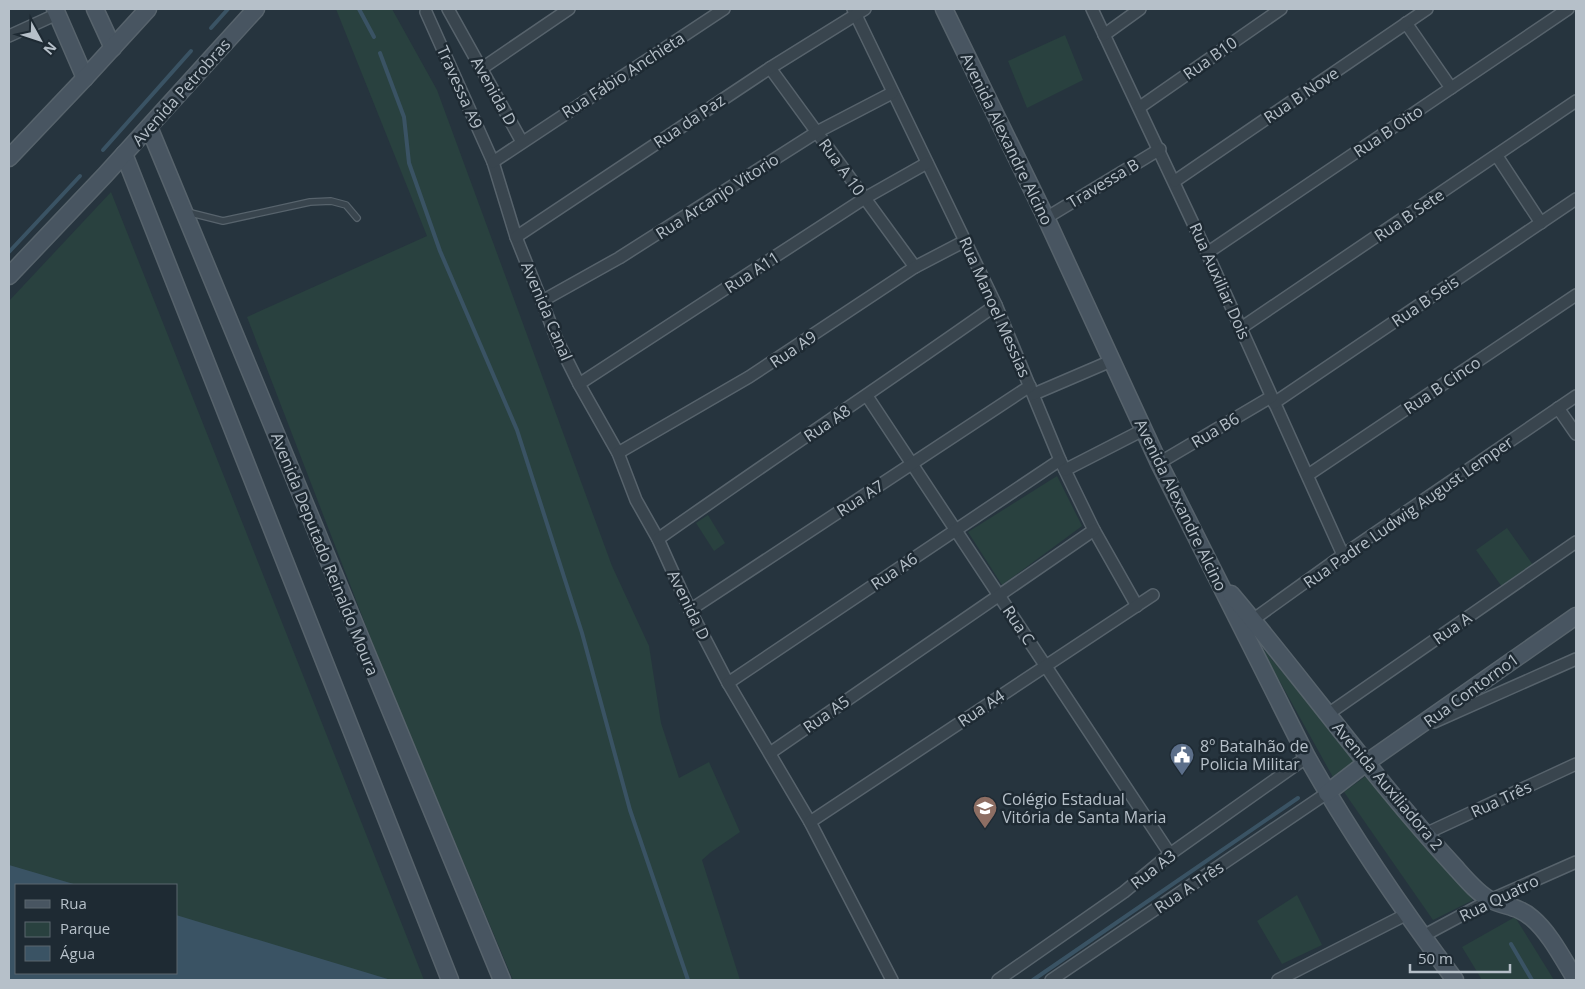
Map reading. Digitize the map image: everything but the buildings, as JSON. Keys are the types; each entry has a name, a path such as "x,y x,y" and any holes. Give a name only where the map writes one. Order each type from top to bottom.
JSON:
{"street":[{"path":"95,9 113,48"},
{"path":"9,158 148,9"},
{"name":"Avenida Petrobras","path":"9,276 16,262 105,175 256,9"},
{"name":"Avenida D","path":"448,9 522,142 493,162"},
{"path":"480,68 569,9"},
{"name":"Rua Fábio Anchieta","path":"522,142 724,9"},
{"name":"Avenida Alexandre Alcino","path":"944,9 1046,218 1158,463 1214,573 1247,624 1307,757 1327,793 1407,914 1455,980"},
{"name":"Rua Auxiliar Dois","path":"1092,9 1175,181 1343,555"},
{"path":"1104,35 1140,9"},
{"name":"Rua B10","path":"1140,107 1281,9"},
{"name":"Rua B Nove","path":"1175,181 1426,9"},
{"name":"Rua B Oito","path":"1208,253 1568,9"},
{"name":"Travessa A9","path":"427,10 493,162"},
{"name":"Rua da Paz","path":"516,237 858,11"},
{"name":"Rua Manoel Messias","path":"858,11 892,93 996,306 1063,465 1094,530 1137,606"},
{"path":"9,36 56,12 85,78"},
{"path":"1406,23 1451,88"},
{"name":"Rua A 10","path":"770,68 915,266"},
{"name":"Rua Arcanjo Vitorio","path":"542,301 619,258 817,132 892,93"},
{"name":"Rua B Sete","path":"1242,328 1576,101"},
{"name":"Avenida Deputado Reinaldo Moura","path":"149,127 502,980"},
{"name":"Travessa B","path":"1046,218 1160,149"},
{"path":"124,154 450,980"},
{"path":"1497,156 1541,223"},
{"name":"Avenida Canal","path":"493,162 516,237 558,342 618,453"},
{"name":"Rua A11","path":"579,384 865,198 927,163"},
{"name":"Rua B Seis","path":"1272,400 1576,199"},
{"name":"Rua A9","path":"618,453 749,377 915,266 965,241"},
{"name":"Rua B Cinco","path":"1308,476 1576,295"},
{"name":"Rua A8","path":"658,539 996,306"},
{"name":"Rua A7","path":"690,610 912,464 1032,390 1112,361"},
{"name":"Rua C","path":"867,396 1170,854"},
{"name":"Rua Padre Ludwig August Lemper","path":"1247,624 1343,555 1576,396"},
{"name":"Rua B6","path":"1158,463 1272,400"},
{"path":"1558,408 1576,434"},
{"name":"Rua A6","path":"728,682 956,530 1063,465 1143,430"},
{"name":"Avenida D","path":"618,453 636,500 658,539 690,610 728,682 770,753"},
{"name":"Rua A5","path":"770,753 1094,530"},
{"name":"Rua A","path":"1328,714 1576,542"},
{"name":"Rua A4","path":"810,822 1153,595"},
{"name":"Rua Contorno1","path":"1327,793 1366,763 1413,732 1576,616"},
{"name":"Avenida Auxiliadora 2","path":"1247,624 1328,714 1425,834 1470,883 1490,900 1509,905 1532,918 1542,928 1573,970"},
{"path":"1413,732 1576,659"},
{"path":"770,753 810,822 892,980"},
{"name":"Rua A3","path":"998,980 1124,892 1170,854 1307,757"},
{"name":"Rua Três","path":"1425,834 1576,764"},
{"name":"Rua A Três","path":"1052,980 1327,793"},
{"name":"Rua Quatro","path":"1423,936 1490,900 1576,862"},
{"path":"1278,980 1407,914"}],"lane":[{"path":"183,210 223,221 310,202 331,201 346,205 357,218"}],"green space":[{"path":"336,9 392,9 437,90 612,566 649,646 661,723 679,778 709,762 740,832 702,860 740,980 513,980 386,678 247,317 427,236"},
{"path":"1065,35 1083,80 1027,108 1008,61"},
{"path":"111,192 424,980 9,980 9,301"},
{"path":"1057,476 1082,526 1002,585 968,532"},
{"path":"708,515 725,543 714,551 696,523"},
{"path":"1507,528 1533,565 1502,587 1476,550"},
{"path":"1259,644 1357,761 1334,779"},
{"path":"1366,776 1473,900 1433,920 1344,792"},
{"path":"1297,895 1322,945 1282,964 1257,921"},
{"path":"1515,917 1554,980 1482,980 1462,947"}],"water":[{"path":"9,865 74,884 15,884 15,974 178,974 178,916 391,980 9,980"}],"waterway":[{"path":"211,28 228,9"},
{"path":"359,9 374,37"},
{"path":"103,150 191,51"},
{"path":"380,53 404,117 409,163 440,251 517,430 582,633 630,810 688,980"},
{"path":"9,252 80,176"},
{"path":"1033,980 1298,798"},
{"path":"1511,944 1532,980"}],"place":[{"name":"8º Batalhão de Policia Militar","path":"1182,776"},
{"name":"Colégio Estadual Vitória de Santa Maria","path":"985,829"}]}
